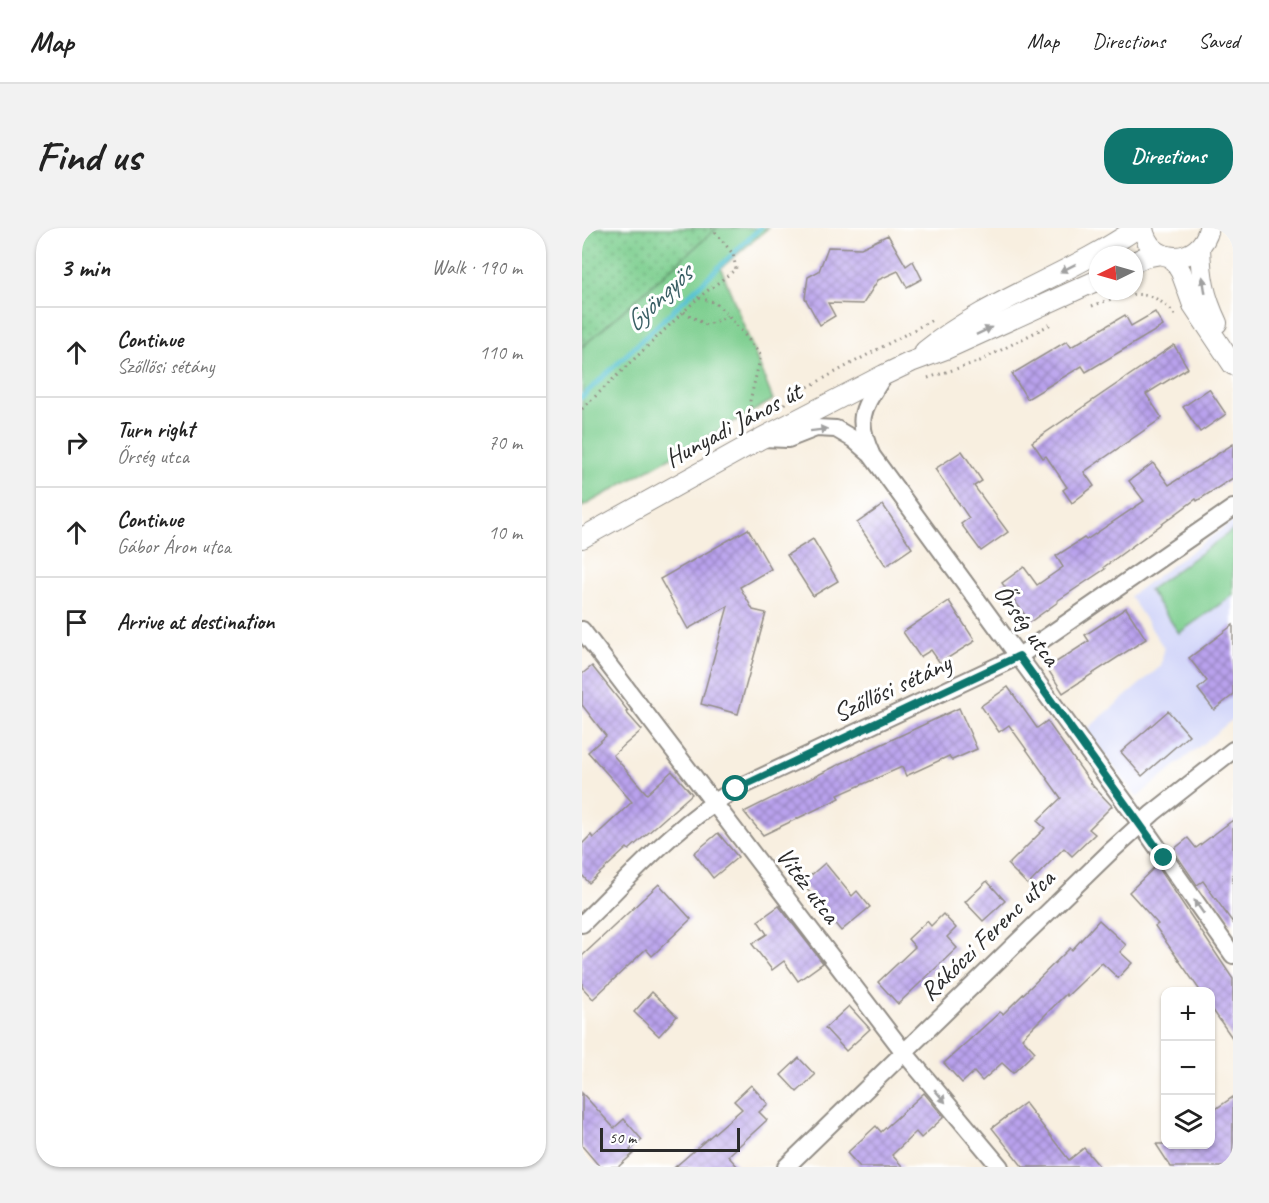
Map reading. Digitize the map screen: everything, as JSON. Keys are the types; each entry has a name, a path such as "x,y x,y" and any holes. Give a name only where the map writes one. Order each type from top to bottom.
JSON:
{"street":[{"name":"Hunyadi János út","path":"911,362 945,334 1011,297 1106,249 1137,228"},
{"path":"1143,228 1148,242 1167,255 1193,305 1233,365"},
{"path":"1143,258 1188,255 1207,235"},
{"path":"1207,235 1201,266 1206,299 1233,358"},
{"name":"Hunyadi János út","path":"582,538 758,440 884,375 1089,284"},
{"name":"Őrség utca","path":"884,375 870,398 861,423 864,439 872,456 1141,824 1233,955"},
{"name":"Őrség utca","path":"758,440 788,439 816,428 836,429 853,439 872,456"},
{"name":"Szőllősi sétány","path":"582,924 689,820 714,802 736,789 1019,656 1233,508"},
{"name":"Vitéz utca","path":"582,630 903,1051 1000,1167"},
{"name":"Rákóczi Ferenc utca","path":"786,1167 903,1051 1141,824 1233,750"}],"path":[{"path":"582,409 698,298 736,269 733,254 712,228"},
{"path":"1143,295 1162,302 1176,316"},
{"path":"698,298 714,302 729,316 761,356 750,401 758,440"},
{"path":"1084,308 1106,300"},
{"path":"684,312 706,325 729,316"},
{"path":"925,379 980,361 1056,322"}],"shaded area":[{"path":"1233,521 1233,719 1137,797 1086,730 1161,666 1164,648 1130,596"}],"green space":[{"path":"582,228 717,228 582,347"},
{"path":"717,228 768,228 721,268 773,400 582,507 582,347"},
{"path":"1233,530 1233,595 1179,633 1149,590"}],"building":[{"path":"888,235 906,266 913,261 922,279 907,287 898,271 878,280 863,304 828,303 835,316 820,325 805,298 808,277 819,271 828,247 861,248"},
{"path":"1155,312 1163,326 1086,372 1082,366 1027,399 1012,374 1067,341 1071,347 1125,315 1131,326"},
{"path":"1174,345 1188,368 1146,394 1162,418 1084,472 1094,486 1072,503 1063,490 1067,487 1046,456 1043,458 1032,442"},
{"path":"1209,389 1226,414 1200,432 1183,407"},
{"path":"1233,444 1233,478 1197,501 1196,499 1104,567 1105,569 1030,622 1002,583 1024,567 1037,585 1063,567 1056,556 1084,538 1086,540 1144,501 1129,481 1153,463 1169,485"},
{"path":"962,451 982,481 974,486 1008,532 981,551 961,524 969,518 935,469"},
{"path":"883,505 912,548 886,566 857,523"},
{"path":"748,529 771,569 740,587 753,610 766,613 738,714 701,704 728,606 688,629 660,579"},
{"path":"813,539 838,581 813,596 787,555"},
{"path":"949,601 975,641 940,663 931,650 920,657 903,632"},
{"path":"1126,608 1146,639 1063,693 1047,668 1089,641 1085,635"},
{"path":"1233,625 1233,695 1214,710 1198,689 1207,681 1189,658"},
{"path":"592,666 642,730 613,755 647,794 672,771 692,794 589,883 582,875 582,844 591,835 593,838 632,802 588,752 606,736 582,705 582,674"},
{"path":"1008,687 1037,728 1047,721 1093,786 1112,806 1089,829 1095,834 1072,856 1064,848 1028,885 1008,865 1045,828 1037,821 1061,798 1009,725 999,732 981,706"},
{"path":"959,708 977,749 952,760 949,756 906,776 902,767 838,795 840,798 763,835 744,812 842,763"},
{"path":"1168,711 1189,735 1142,776 1121,752"},
{"path":"1233,820 1233,923 1203,881 1197,885 1173,850 1188,838 1196,848"},
{"path":"718,833 738,857 713,878 694,853"},
{"path":"825,863 852,896 857,891 870,907 841,931 802,883"},
{"path":"1157,865 1233,979 1233,1039 1215,1013 1215,987 1198,987 1155,926 1158,924 1129,892"},
{"path":"987,881 1005,901 983,921 965,902"},
{"path":"659,884 691,919 652,956 646,949 593,999 582,987 582,956"},
{"path":"779,906 823,963 798,981 784,961 772,970 752,944 767,934 758,921"},
{"path":"943,914 956,928 947,937 957,948 898,1004 878,982 915,947 908,939 927,921 931,926"},
{"path":"1099,920 1126,945 1120,952 1132,963 1118,978 1102,963 1067,996 1066,994 1022,1038 1035,1052 1013,1073 1002,1063 982,1081 974,1072 962,1083 944,1063 1000,1012 1003,1014 1070,948 1072,950"},
{"path":"652,992 677,1016 659,1036 634,1012"},
{"path":"849,1006 870,1029 846,1051 825,1028"},
{"path":"799,1058 815,1075 797,1092 781,1075"},
{"path":"751,1085 768,1104 759,1112 767,1120 728,1156 738,1167 675,1167 742,1109 734,1101"},
{"path":"582,1093 614,1128 624,1119 642,1140 630,1150 633,1154 618,1167 600,1167 582,1146"},
{"path":"924,1093 944,1117 921,1138 916,1132 892,1155 903,1167 860,1167 847,1153 876,1126 881,1132"},
{"path":"1233,1097 1233,1167 1171,1167 1156,1144 1161,1144 1161,1149 1215,1149 1215,1110"},
{"path":"1025,1103 1069,1160 1084,1148 1100,1167 1023,1167 992,1128"}],"waterway":[{"name":"Gyöngyös","path":"582,397 760,228"}],"route":[{"path":"736,789 1019,656 1164,858"}]}
